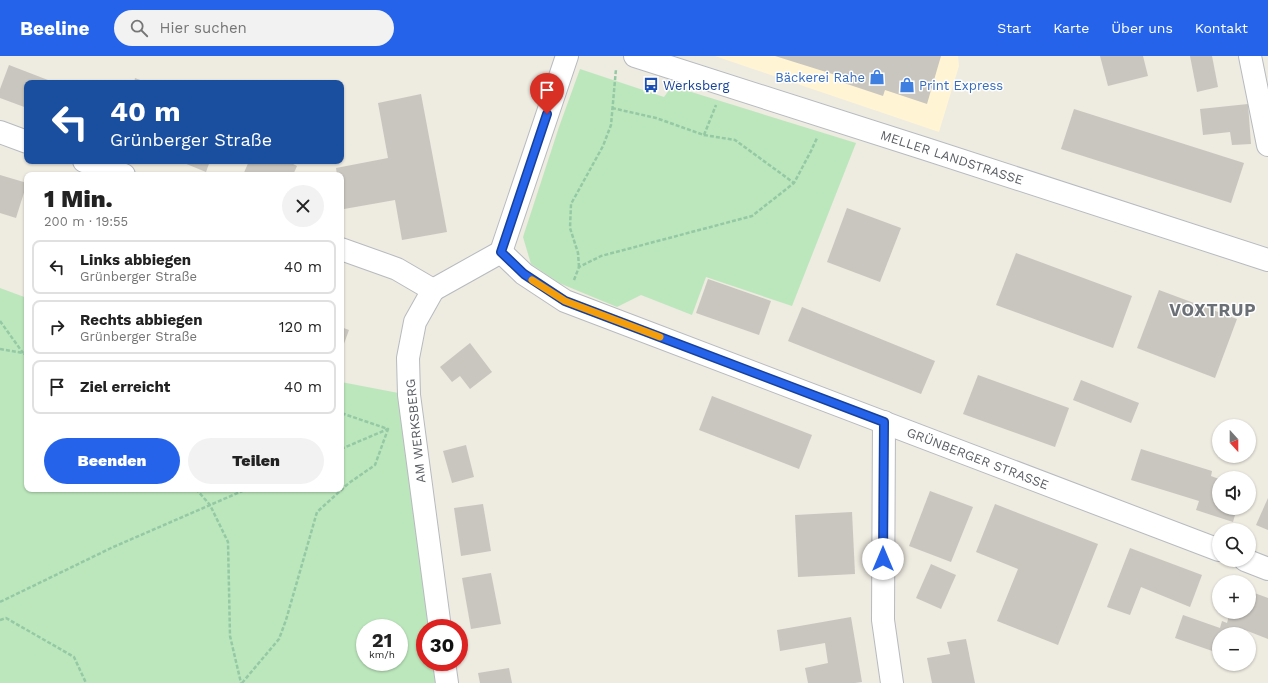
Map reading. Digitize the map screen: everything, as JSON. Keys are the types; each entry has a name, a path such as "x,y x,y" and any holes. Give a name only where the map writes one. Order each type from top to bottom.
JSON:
{"street":[{"path":"344,251 397,269 433,290 501,252 566,56"},
{"path":"1250,56 1268,145"},
{"name":"MELLER LANDSTRASSE","path":"626,60 725,84 1268,260"},
{"path":"0,132 24,141"},
{"path":"93,164 115,172"},
{"name":"GRÜNBERGER STRASSE","path":"501,252 524,274 565,301 1212,547"},
{"name":"AM WERKSBERG","path":"433,290 415,322 408,358 409,395 439,619"},
{"path":"884,422 882,620 892,683"},
{"path":"1256,564 1268,569"},
{"path":"445,671 447,683"}],"path":[{"path":"565,301 579,267 578,253 570,228 571,204 603,146 611,125 612,108 626,60"},
{"path":"704,135 725,84"},
{"path":"612,108 656,118 704,135 735,140 794,183"},
{"path":"579,267 601,256 752,216 794,183 811,151 826,116"},
{"path":"0,321 23,353"},
{"path":"0,349 23,353"},
{"path":"344,414 388,429"},
{"path":"344,448 412,418"},
{"path":"344,488 375,465 388,429"},
{"path":"199,492 210,505 228,542 230,636 242,683"},
{"path":"0,602 111,548 240,492"},
{"path":"242,683 279,639 286,620 317,512 339,492"},
{"path":"0,620 6,618 74,657 86,683"}],"shaded area":[{"path":"715,56 958,56 959,66 939,132"}],"green space":[{"path":"580,69 664,97 672,86 856,143 792,306 706,277 692,315 641,295 617,307 559,283 531,264 523,237 559,127"},
{"path":"0,288 24,297 24,492 344,492 344,383 409,395 439,619 416,619 416,671 445,671 447,683 0,683"}],"building":[{"path":"775,56 941,56 927,104 885,90 883,96 841,82 842,77"},
{"path":"1100,56 1143,56 1148,76 1108,86"},
{"path":"1190,56 1212,56 1218,87 1197,92"},
{"path":"9,65 48,80 24,80 24,107 0,98 0,89"},
{"path":"421,94 447,232 402,240 395,200 344,209 344,172 337,172 336,168 388,158 378,103"},
{"path":"1248,104 1251,144 1232,145 1230,132 1203,135 1200,109"},
{"path":"1074,109 1244,163 1231,203 1061,149"},
{"path":"186,164 209,164 206,172"},
{"path":"248,164 293,164 297,166 294,172 244,172"},
{"path":"0,175 24,182 24,193 16,218 0,213"},
{"path":"847,208 901,228 880,282 827,262"},
{"path":"1016,253 1132,296 1113,348 996,305"},
{"path":"708,279 771,301 759,335 696,313"},
{"path":"1159,290 1237,319 1215,378 1137,348"},
{"path":"802,307 935,361 921,394 788,341"},
{"path":"344,328 349,330 344,344"},
{"path":"470,343 492,372 470,389 460,376 452,382 440,367"},
{"path":"978,375 1069,408 1055,447 963,414"},
{"path":"1081,380 1139,403 1131,423 1073,400"},
{"path":"712,396 812,435 799,469 699,430"},
{"path":"466,445 474,477 452,483 443,451"},
{"path":"1141,449 1212,471 1212,515 1235,515 1233,522 1196,510 1199,501 1131,480"},
{"path":"930,491 973,507 951,562 909,546"},
{"path":"1268,498 1268,530 1256,525"},
{"path":"483,504 491,551 461,556 454,508"},
{"path":"995,504 1098,544 1058,645 997,621 1018,569 976,552"},
{"path":"852,512 855,574 798,577 795,515"},
{"path":"1130,548 1202,575 1190,607 1141,587 1130,615 1107,607"},
{"path":"931,564 956,575 941,609 916,598"},
{"path":"491,573 501,624 471,629 462,578"},
{"path":"1256,594 1268,598 1268,639 1256,634 1256,627 1220,627 1222,621 1227,623 1228,619 1256,619"},
{"path":"1183,615 1217,627 1212,627 1212,651 1175,638"},
{"path":"851,617 862,682 808,683 805,668 828,663 825,643 780,651 777,630"},
{"path":"966,639 975,683 932,683 927,658 950,654 947,642"},
{"path":"509,668 512,683 480,683 478,673"}],"slow traffic":[{"path":"532,280 565,301 660,337"}],"place":[{"name":"Bäckerei Rahe","path":"877,77"},
{"name":"Werksberg","path":"651,85"},
{"name":"Print Express","path":"907,85"}],"district":[{"name":"VOXTRUP","path":"1213,310"}],"route":[{"path":"547,114 501,252 524,274 565,301 884,422 883,559"}]}
